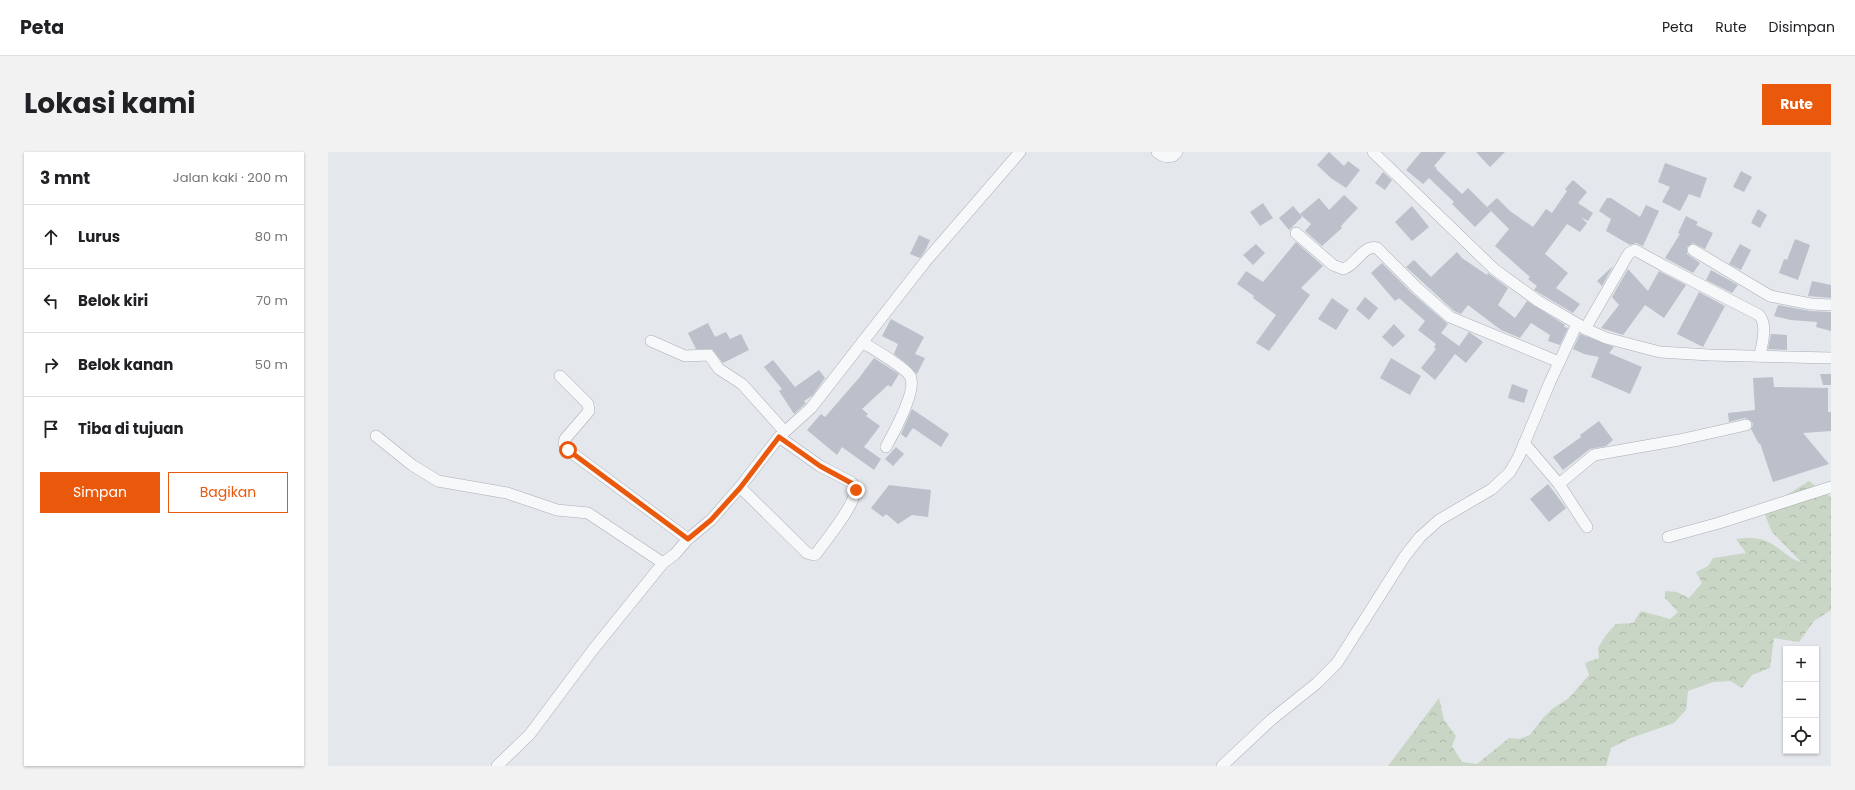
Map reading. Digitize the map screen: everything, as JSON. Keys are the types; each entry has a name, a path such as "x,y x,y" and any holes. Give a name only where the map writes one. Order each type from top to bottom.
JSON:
{"street":[{"path":"497,766 530,734 592,651 663,563 675,554 688,539 711,520 740,488 782,434 811,408 925,262 1020,152"},
{"path":"1157,152 1162,156 1167,157 1173,156 1176,152"},
{"path":"1373,152 1494,270 1538,301 1581,326 1606,338 1660,352 1708,355 1831,358"},
{"path":"1296,233 1333,265 1343,269 1351,265 1368,249 1372,247 1377,248 1418,289 1450,317 1559,362"},
{"path":"1222,766 1271,720 1328,672 1345,652 1405,556 1420,537 1439,520 1501,482 1515,465 1559,362 1629,253 1635,250 1759,315 1763,319 1764,326 1760,356"},
{"path":"1693,250 1770,296 1811,304 1831,305"},
{"path":"651,341 685,356 709,355 719,369 742,384 782,434 820,466 851,482 855,487 855,494 846,512 814,555 807,552 740,488"},
{"path":"862,342 907,372 912,380 911,391 895,431 886,448"},
{"path":"560,376 589,408 589,411 565,440 564,443 568,450 688,539"},
{"path":"1559,484 1594,455 1679,440 1746,425"},
{"path":"376,436 412,465 438,481 507,494 557,510 588,513 663,563"},
{"path":"1524,443 1559,484 1587,527"},
{"path":"1668,537 1719,523 1831,487"}],"green space":[{"path":"1809,481 1831,497 1831,610 1814,621 1799,642 1774,638 1770,668 1752,675 1742,688 1730,681 1713,682 1688,691 1686,710 1674,723 1631,738 1611,748 1606,766 1388,766 1439,698 1444,720 1456,736 1452,746 1462,762 1477,764 1509,738 1519,739 1530,735 1543,718 1552,709 1569,698 1589,675 1585,663 1599,658 1598,648 1606,635 1616,624 1633,623 1641,611 1670,619 1678,612 1665,598 1665,591 1677,592 1689,598 1702,583 1696,572 1708,566 1713,558 1746,553 1736,539 1761,539 1802,563 1772,532 1763,510"}],"building":[{"path":"1329,152 1344,166 1348,161 1360,170 1346,188 1331,178 1317,165"},
{"path":"1421,152 1446,152 1434,166 1437,168 1436,169 1462,194 1468,188 1491,211 1475,227 1452,204 1454,202 1429,178 1423,184 1406,170"},
{"path":"1476,152 1505,152 1490,167"},
{"path":"1665,163 1707,178 1700,198 1689,194 1680,211 1662,202 1670,187 1658,182"},
{"path":"1741,171 1752,177 1744,192 1733,187"},
{"path":"1383,172 1392,180 1385,190 1375,183"},
{"path":"1573,180 1587,192 1578,203 1593,213 1588,221 1581,217 1587,223 1580,232 1567,224 1545,254 1568,273 1556,288 1580,304 1573,313 1534,290 1537,286 1528,279 1530,277 1495,246 1509,229 1487,207 1497,198 1510,211 1533,227 1546,209 1552,213 1567,191 1565,189"},
{"path":"1344,195 1358,208 1341,226 1342,228 1322,246 1305,231 1311,224 1300,214 1319,198 1329,210"},
{"path":"1607,198 1611,198 1640,217 1646,205 1659,211 1643,246 1636,243 1630,245 1606,231 1611,219 1599,211"},
{"path":"1263,203 1273,218 1260,226 1250,212"},
{"path":"1293,206 1302,217 1289,230 1279,218"},
{"path":"1412,206 1429,227 1412,241 1395,222"},
{"path":"1758,209 1767,215 1760,228 1751,223"},
{"path":"1686,216 1698,222 1696,225 1713,233 1705,249 1693,243 1687,247 1687,254 1700,263 1693,273 1665,258 1680,234 1678,233"},
{"path":"919,235 930,240 920,258 910,254"},
{"path":"1795,239 1810,245 1798,280 1779,273 1784,259 1787,260"},
{"path":"1296,242 1323,266 1301,288 1310,295 1269,351 1256,343 1276,315 1237,284 1246,271 1263,282"},
{"path":"1256,244 1265,253 1253,265 1243,255"},
{"path":"1740,244 1751,250 1741,270 1729,264"},
{"path":"1457,252 1462,258 1487,275 1488,273 1508,288 1498,305 1515,318 1527,301 1565,325 1564,327 1568,328 1560,345 1548,341 1550,335 1531,323 1520,338 1501,330 1468,305 1461,314 1454,311 1406,267 1414,260 1431,277"},
{"path":"1382,263 1413,294 1448,324 1441,333 1459,346 1469,332 1483,342 1466,363 1455,354 1435,380 1421,368 1436,349 1434,347 1436,344 1418,330 1425,321 1399,298 1395,301 1371,273"},
{"path":"1613,266 1602,286 1597,281"},
{"path":"1628,269 1648,291 1659,271 1686,285 1664,318 1645,305 1623,335 1601,328 1619,305 1612,297"},
{"path":"1711,270 1738,285 1732,293 1706,280"},
{"path":"1812,281 1831,285 1831,298 1808,296"},
{"path":"1699,292 1725,306 1703,347 1677,334"},
{"path":"1365,297 1378,308 1369,320 1356,309"},
{"path":"1332,298 1349,310 1336,330 1318,319"},
{"path":"1778,305 1810,311 1831,312 1831,331 1816,327 1817,322 1791,320 1774,316"},
{"path":"891,319 924,337 915,354 925,358 917,374 894,354 898,344 882,336"},
{"path":"708,323 715,337 726,332 730,339 741,334 749,350 723,363 712,349 696,349 688,333"},
{"path":"1394,324 1405,336 1393,347 1382,337"},
{"path":"1580,334 1614,347 1609,353 1642,367 1630,394 1591,377 1599,357 1584,354 1573,349"},
{"path":"1771,334 1787,335 1787,350 1768,349"},
{"path":"874,358 899,374 891,387 888,385 862,409 868,414 866,416 880,426 864,447 881,459 874,470 842,447 837,455 807,430 821,414 825,417 859,378"},
{"path":"1391,358 1421,376 1410,395 1380,378"},
{"path":"773,360 795,387 819,370 825,378 813,395 804,401 806,403 794,414 779,391 782,389 764,367"},
{"path":"1820,374 1831,374 1831,385 1823,385"},
{"path":"1773,377 1774,387 1828,388 1828,412 1831,412 1831,431 1803,433 1829,464 1773,482 1760,443 1759,444 1751,429 1753,424 1745,418 1729,422 1728,413 1755,410 1753,378"},
{"path":"1512,384 1528,390 1524,403 1508,398"},
{"path":"912,409 949,434 941,447 913,428 906,438 901,434"},
{"path":"1599,421 1613,440 1606,446 1590,449 1563,470 1553,457 1581,437 1580,435"},
{"path":"896,447 904,454 893,466 885,459"},
{"path":"1548,484 1566,508 1549,522 1530,499"},
{"path":"889,485 931,490 928,517 912,515 898,524 886,514 883,517 871,508"}],"route":[{"path":"568,450 688,539 711,520 740,488 779,437 820,466 853,484 856,490"}]}
